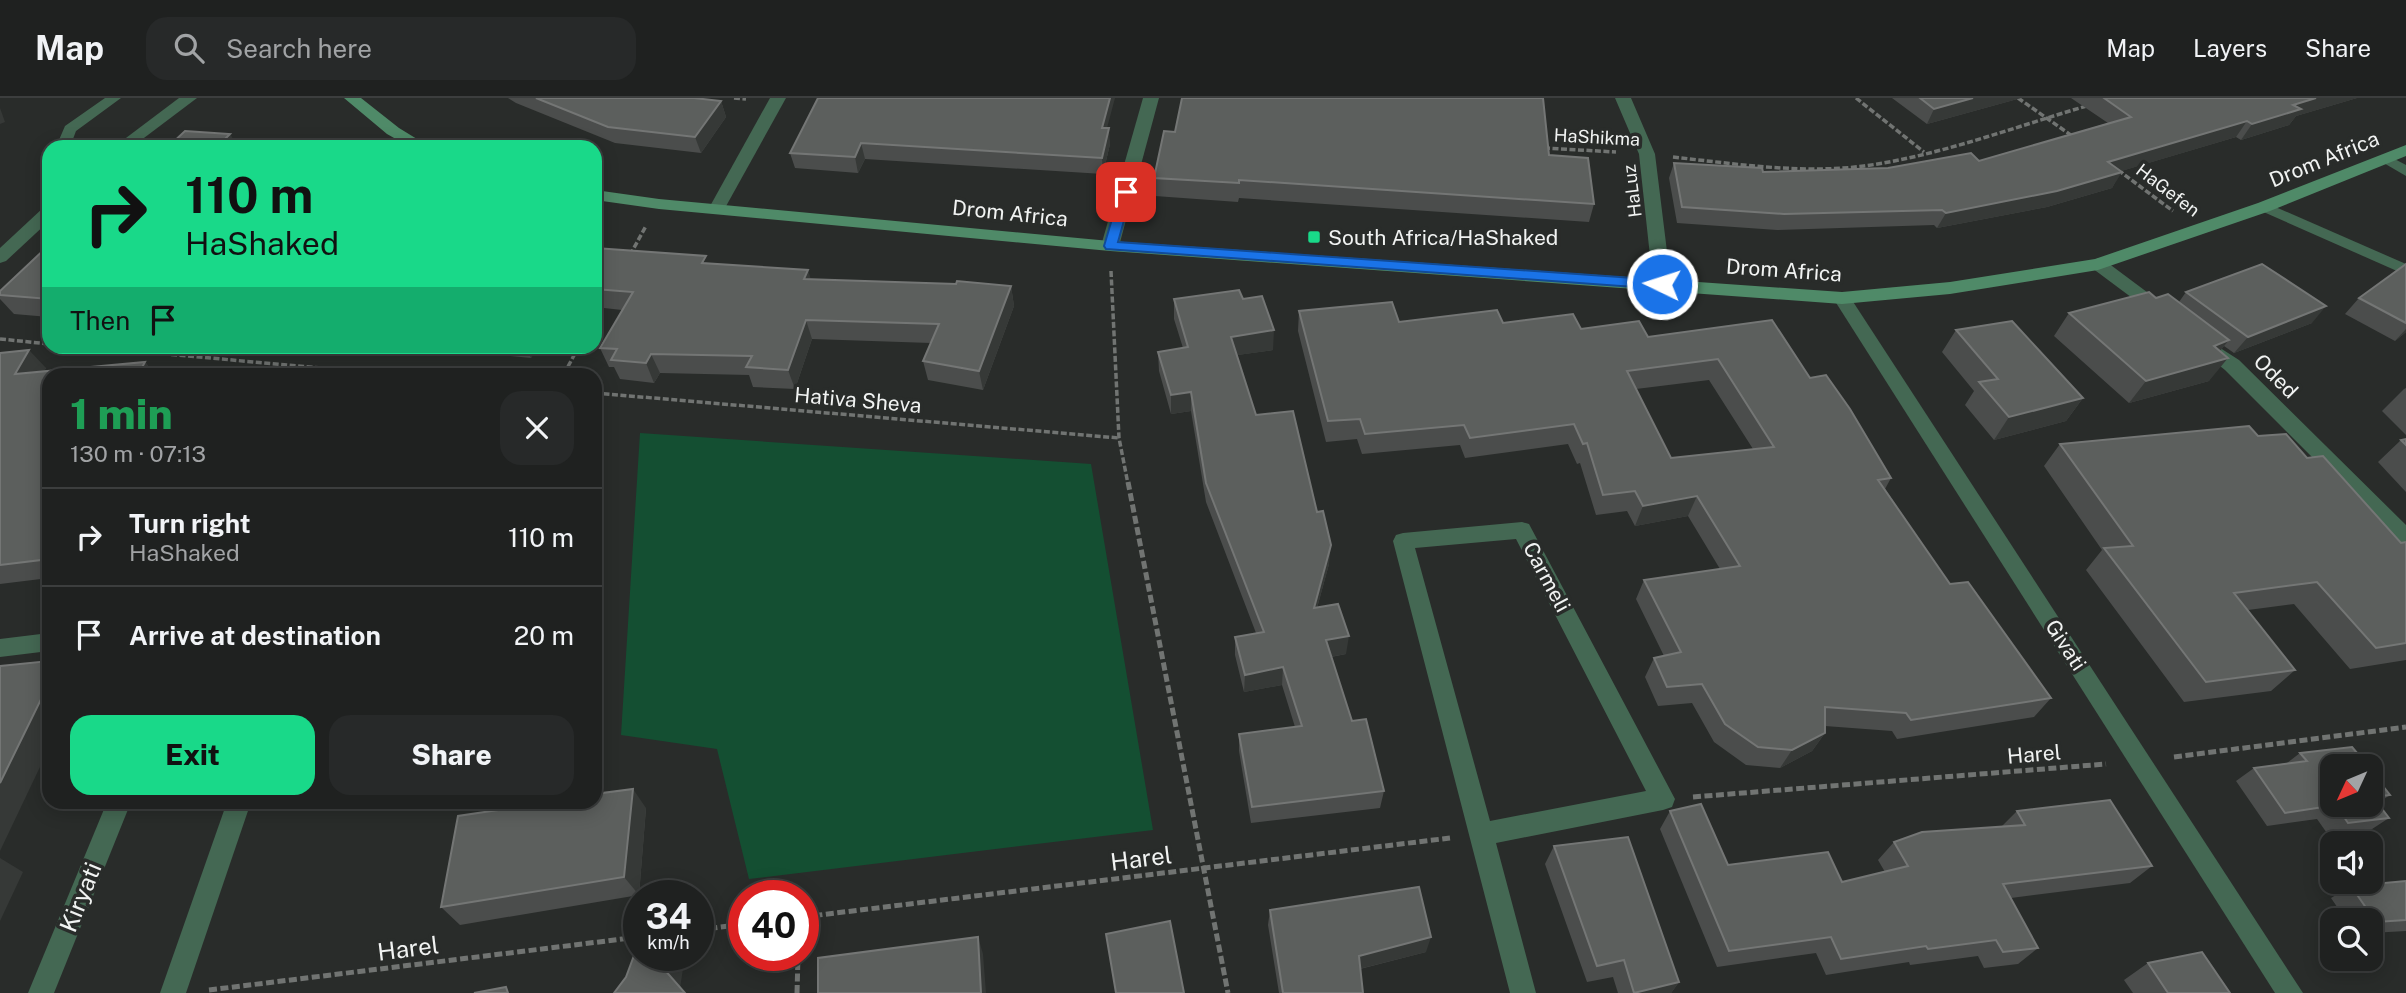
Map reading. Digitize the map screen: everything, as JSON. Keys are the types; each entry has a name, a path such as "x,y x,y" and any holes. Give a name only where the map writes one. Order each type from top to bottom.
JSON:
{"street":[{"path":"132,140 189,98"},
{"path":"352,98 393,131 409,140"},
{"path":"716,208 778,98"},
{"path":"1110,246 1152,98"},
{"name":"HaLuz","path":"1623,98 1647,154 1662,284"},
{"name":"Drom Africa","path":"602,195 659,204 1110,246 1842,298 1950,288 2098,264 2264,207 2406,150"},
{"path":"0,257 42,218"},
{"name":"Oded","path":"2098,264 2232,365 2406,538"},
{"name":"Givati","path":"1842,298 2290,993"},
{"name":"Carmeli","path":"1523,993 1483,834 1403,541 1522,530 1663,799"},
{"path":"0,648 42,643"},
{"path":"1483,834 1663,799"},
{"name":"Kiryati","path":"41,993 115,809"},
{"path":"184,992 237,809"}],"lane":[{"path":"66,140 70,129 114,98"},
{"path":"2387,159 2406,172"},
{"path":"2264,207 2406,270"}],"path":[{"path":"1856,98 1924,153"},
{"path":"2018,98 2079,141"},
{"name":"HaShikma","path":"1535,147 1647,154 1777,168 1863,166 1924,153 2092,104"},
{"name":"HaGefen","path":"2112,166 2199,231"},
{"path":"627,261 659,204"},
{"path":"1110,246 1119,438 1228,993"},
{"path":"602,306 608,295"},
{"path":"0,339 42,343"},
{"path":"166,354 320,368"},
{"name":"Hativa Sheva","path":"602,394 1119,438"},
{"name":"Harel","path":"1663,799 2140,761 2406,727"},
{"name":"Harel","path":"819,915 1483,834"},
{"name":"Harel","path":"184,992 623,939"},
{"path":"797,993 798,971"}],"green space":[{"path":"640,433 1091,464 1153,830 749,879 717,749 621,735"}],"building":[{"path":"536,98 694,98 721,101 695,137 608,127"},
{"path":"818,98 1110,98 1102,128 1109,128 1102,158 861,143 855,157 790,153"},
{"path":"1182,98 1543,98 1549,155 1588,158 1594,204 1239,180 1239,183 1154,178 1164,131 1175,132"},
{"path":"1920,98 1973,98 1934,109"},
{"path":"2104,98 2316,98 2293,105 2301,109 2252,124 2247,121 2108,162 2122,172 2057,191 1946,213 1942,210 1784,214 1682,207 1674,163 1762,168 1763,172 1888,168 1971,153 1979,161 2131,117"},
{"path":"185,131 230,134 224,140 175,140"},
{"path":"602,249 706,256 702,263 808,270 804,279 956,284 957,281 1011,286 979,371 923,361 939,324 806,320 788,370 746,367 752,356 651,354 646,363 611,360 617,349 602,348 602,345 633,292 602,290"},
{"path":"42,252 42,298 0,295 0,291"},
{"path":"2262,264 2326,306 2248,337 2186,292"},
{"path":"2406,264 2406,323 2359,298"},
{"path":"1239,290 1243,299 1262,296 1274,330 1231,337 1256,415 1293,411 1317,512 1323,511 1331,545 1314,608 1338,604 1349,636 1326,640 1352,721 1366,719 1384,791 1252,807 1239,734 1302,726 1283,667 1245,675 1235,637 1264,632 1206,483 1191,392 1171,395 1158,352 1188,347 1174,299"},
{"path":"2149,292 2156,298 2168,294 2229,340 2214,346 2228,358 2146,381 2069,313"},
{"path":"1392,302 1399,322 1497,310 1503,323 1573,314 1581,329 1639,321 1648,337 1772,320 1810,378 1826,375 1850,409 1891,478 1878,480 1950,584 1968,582 2051,698 1911,720 1906,713 1825,707 1825,733 1792,750 1758,747 1725,724 1702,684 1667,687 1654,658 1681,652 1644,580 1740,566 1697,496 1643,506 1635,491 1603,495 1587,443 1583,444 1574,424 1470,438 1464,425 1365,434 1360,419 1328,421 1299,311","holes":["1718,359 1774,447 1671,458 1627,371"]},
{"path":"2012,321 2083,398 2009,417 1979,382 1998,379 1956,330"},
{"path":"29,350 15,374 42,372 42,560 0,565 0,353"},
{"path":"145,362 142,368 80,368"},
{"path":"2249,426 2258,436 2286,434 2307,458 2323,456 2401,543 2406,542 2406,643 2376,648 2317,582 2234,593 2295,670 2206,682 2104,548 2133,546 2060,444"},
{"path":"42,662 42,697 0,783 0,666"},
{"path":"2352,747 2358,754 2320,754 2320,808 2285,813 2254,768 2307,761 2300,753"},
{"path":"633,789 624,877 441,907 458,816 504,809 602,809 602,793"},
{"path":"2110,800 2152,866 2003,884 2038,948 2003,952 1996,940 1928,949 1926,946 1841,959 1831,937 1729,951 1670,811 1701,804 1728,865 1828,852 1842,882 1908,866 1894,842 1922,832 2025,825 2017,811"},
{"path":"2384,811 2389,818 2348,823 2344,817 2384,817"},
{"path":"1628,837 1679,982 1634,993 1624,960 1597,966 1554,846"},
{"path":"2406,881 2406,920 2383,922 2383,908 2366,908 2357,894 2383,894 2383,883"},
{"path":"1419,887 1431,937 1359,956 1363,993 1283,993 1270,910"},
{"path":"1170,921 1184,993 1116,993 1106,934"},
{"path":"978,937 981,993 818,993 819,958"},
{"path":"2202,952 2230,993 2168,993 2148,963"},
{"path":"628,971 666,971 685,993 614,993"},
{"path":"506,987 508,993 474,993"}],"place":[{"name":"South Africa/HaShaked","path":"1314,237"}],"route":[{"path":"1126,192 1110,246 1662,284"}]}
